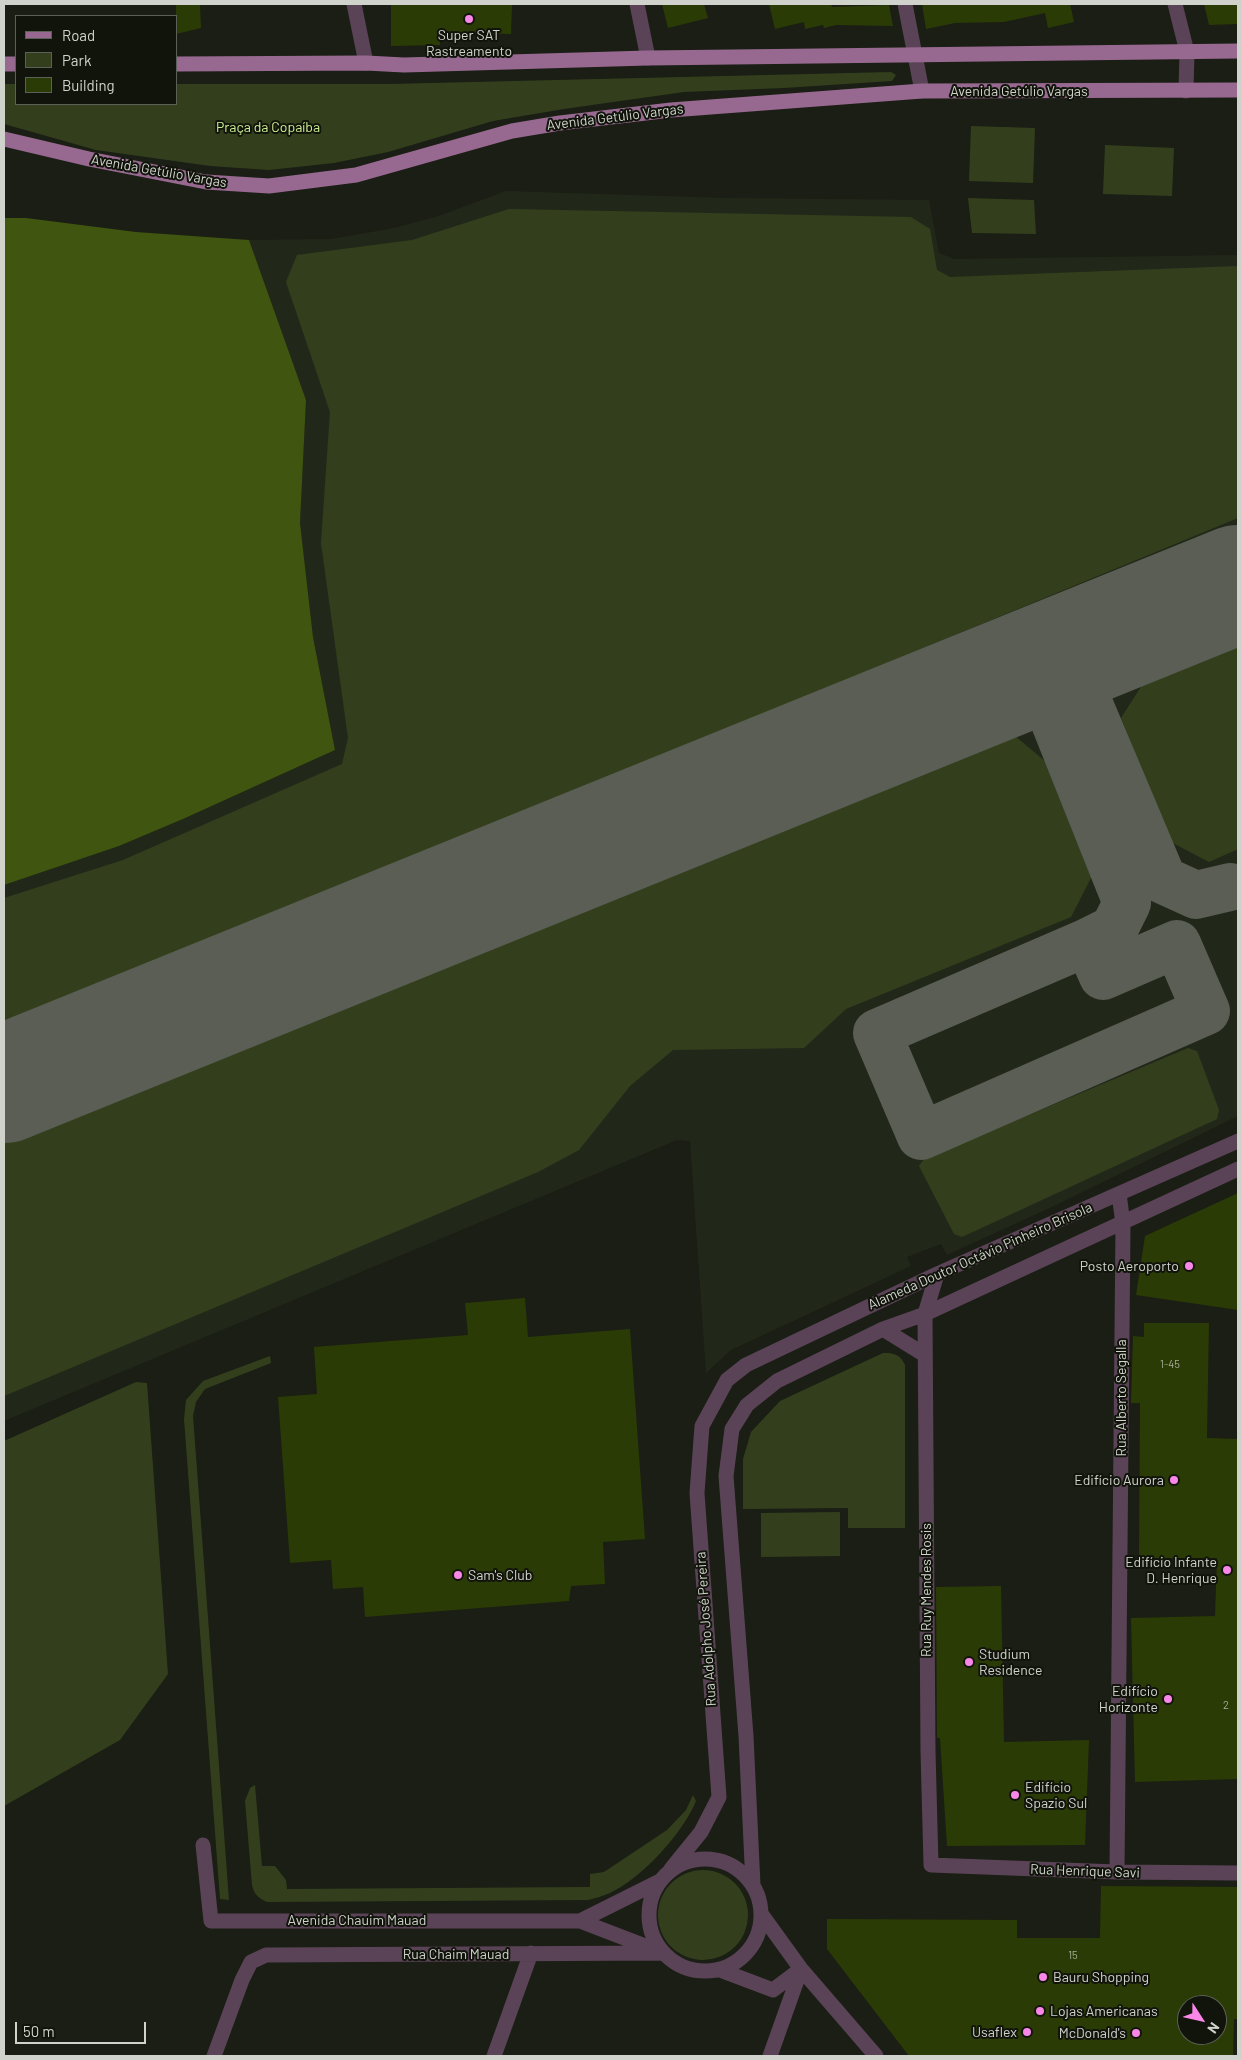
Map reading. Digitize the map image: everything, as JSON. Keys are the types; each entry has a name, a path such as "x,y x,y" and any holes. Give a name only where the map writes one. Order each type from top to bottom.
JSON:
{"main road":[{"path":"178,64 366,63 404,65 648,58 1238,52"},
{"name":"Avenida Getúlio Vargas","path":"4,139 89,159 206,182 268,186 356,175 512,131 560,123 671,110 922,91 1238,90"}],"street":[{"path":"354,4 366,63"},
{"path":"637,4 648,58"},
{"path":"905,4 922,91"},
{"path":"1175,4 1187,52 1186,90"},
{"name":"Alameda Doutor Octávio Pinheiro Brisola","path":"727,1380 746,1365 937,1274 1238,1141"},
{"name":"Alameda Doutor Octávio Pinheiro Brisola","path":"753,1885 745,1726 726,1476 732,1429 747,1405 777,1381 883,1329 925,1314 1123,1224 1238,1169"},
{"name":"Rua Alberto Segalla","path":"1117,1872 1123,1224 1119,1194"},
{"name":"Rua Ruy Mendes Rosis","path":"931,1866 928,1741 925,1314 937,1274"},
{"path":"883,1329 925,1354"},
{"name":"Rua Adolpho José Pereira","path":"671,1869 701,1832 719,1797 697,1493 702,1426 727,1380"},
{"name":"Avenida Chauim Mauad","path":"203,1845 211,1921 580,1921 662,1952"},
{"path":"706,1858 725,1861 741,1871 753,1885 759,1899 762,1915 758,1933 750,1949 736,1962 720,1970 705,1972 690,1970 676,1964 662,1952 653,1938 648,1920 650,1900 658,1882 671,1869 688,1860 706,1858"},
{"name":"Rua Henrique Savi","path":"931,1866 1117,1872 1238,1873"},
{"name":"Avenida Chauim Mauad","path":"580,1921 658,1882"},
{"path":"762,1915 801,1969 876,2056"},
{"name":"Rua Chaim Mauad","path":"214,2056 242,1980 251,1962 266,1955 662,1952"},
{"path":"494,2056 531,1953"},
{"path":"720,1970 773,1990 801,1969"},
{"path":"770,2056 801,1969"}],"shaded area":[{"path":"506,191 725,198 929,200 939,253 954,259 1238,255 1238,1116 1056,1205 947,1255 941,1244 907,1257 911,1266 731,1350 706,1373 690,1141 677,1140 4,1421 4,885 119,846 335,750 313,637 300,523 306,400 249,240 332,239 394,228 439,216"}],"green space":[{"name":"Praça da Copaíba","path":"891,72 896,75 892,81 684,92 564,109 493,121 388,152 334,163 269,170 210,166 96,150 4,124 4,84 15,84 15,105 178,105 178,84 389,84"},
{"path":"971,126 1035,128 1033,183 969,181"},
{"path":"1105,145 1174,148 1172,196 1103,194"},
{"path":"968,198 1034,200 1036,234 972,233"},
{"path":"509,209 911,217 930,229 937,270 950,277 1238,266 1238,518 4,1028 4,898 123,860 342,764 348,738 321,543 330,412 286,282 297,255 412,240"},
{"path":"4,218 26,218 136,232 249,240 306,400 300,523 313,637 335,750 119,846 4,885"},
{"path":"1238,637 1238,849 1209,862 1171,842 1121,718 1150,673"},
{"path":"983,732 1015,736 1052,767 1095,870 1071,917 846,1009 804,1048 673,1050 630,1086 579,1150 538,1172 4,1396 4,1140"},
{"path":"1188,1048 1197,1051 1219,1110 1217,1119 962,1237 954,1234 919,1166 924,1159"},
{"path":"883,1353 896,1355 901,1358 905,1365 905,1528 848,1528 848,1508 743,1509 743,1459 751,1432 780,1401"},
{"path":"270,1356 271,1363 205,1389 196,1402 193,1416 229,1900 220,1899 184,1419 186,1400 203,1381"},
{"path":"136,1382 147,1383 168,1674 120,1740 4,1806 4,1441"},
{"path":"840,1512 840,1556 761,1557 761,1513"},
{"path":"255,1785 262,1866 275,1866 286,1880 287,1889 590,1887 590,1874 604,1872 667,1830 686,1810 693,1795 696,1801 682,1827 648,1866 622,1886 607,1894 588,1900 267,1902 257,1895 252,1885 245,1801 250,1788"},
{"path":"694,1870 712,1870 728,1877 741,1890 748,1906 748,1924 741,1940 728,1953 712,1960 694,1960 678,1953 665,1940 658,1924 658,1906 665,1890 678,1877"}],"building":[{"path":"176,4 200,4 201,28 178,34 178,15 176,15"},
{"path":"391,4 512,4 511,34 440,32 440,45 391,46"},
{"path":"662,4 704,4 708,18 668,28"},
{"path":"769,4 831,4 832,7 889,5 893,26 836,25 824,28 823,25 805,29 804,22 775,29"},
{"path":"922,4 1070,4 1074,22 1048,28 1045,13 1004,22 955,23 926,29"},
{"path":"1204,4 1238,4 1238,24 1209,25"},
{"name":"Posto Aeroporto","path":"1238,1193 1238,1310 1136,1295 1145,1236"},
{"path":"525,1298 528,1337 630,1329 645,1539 603,1542 605,1584 571,1586 569,1601 365,1617 363,1587 333,1589 331,1560 290,1563 278,1397 317,1394 314,1347 468,1335 465,1303"},
{"path":"1144,1323 1209,1323 1207,1438 1238,1439 1238,1779 1135,1782 1131,1618 1215,1616 1217,1558 1139,1558 1140,1403 1131,1403 1133,1336 1144,1337"},
{"path":"1001,1586 1004,1742 1089,1740 1085,1845 947,1846 940,1738 937,1738 936,1587"},
{"name":"Bauru Shopping","path":"1101,1886 1238,1887 1238,2019 1234,2019 1233,2056 909,2056 827,1949 827,1919 1017,1920 1017,1938 1100,1938"}],"taxiway":[{"path":"1123,632 1085,695 1163,880 1196,895 1230,887"},
{"path":"990,684 1050,710 1127,903 1114,929 1088,942"},
{"path":"1088,942 1103,976 1177,944 1206,1011 921,1136 877,1033 1088,942"}],"runway":[{"path":"4,1084 1238,584"}],"place":[{"name":"Super SAT Rastreamento","path":"469,19"},
{"name":"Posto Aeroporto","path":"1189,1266"},
{"name":"Edifício Aurora","path":"1174,1480"},
{"name":"Edifício Infante D. Henrique","path":"1227,1570"},
{"name":"Sam's Club","path":"458,1575"},
{"name":"Studium Residence","path":"969,1662"},
{"name":"Edifício Horizonte","path":"1168,1699"},
{"name":"Edifício Spazio Sul","path":"1015,1795"},
{"name":"Bauru Shopping","path":"1043,1977"},
{"name":"Lojas Americanas","path":"1040,2011"},
{"name":"Usaflex","path":"1027,2032"},
{"name":"McDonald's","path":"1136,2033"}]}
